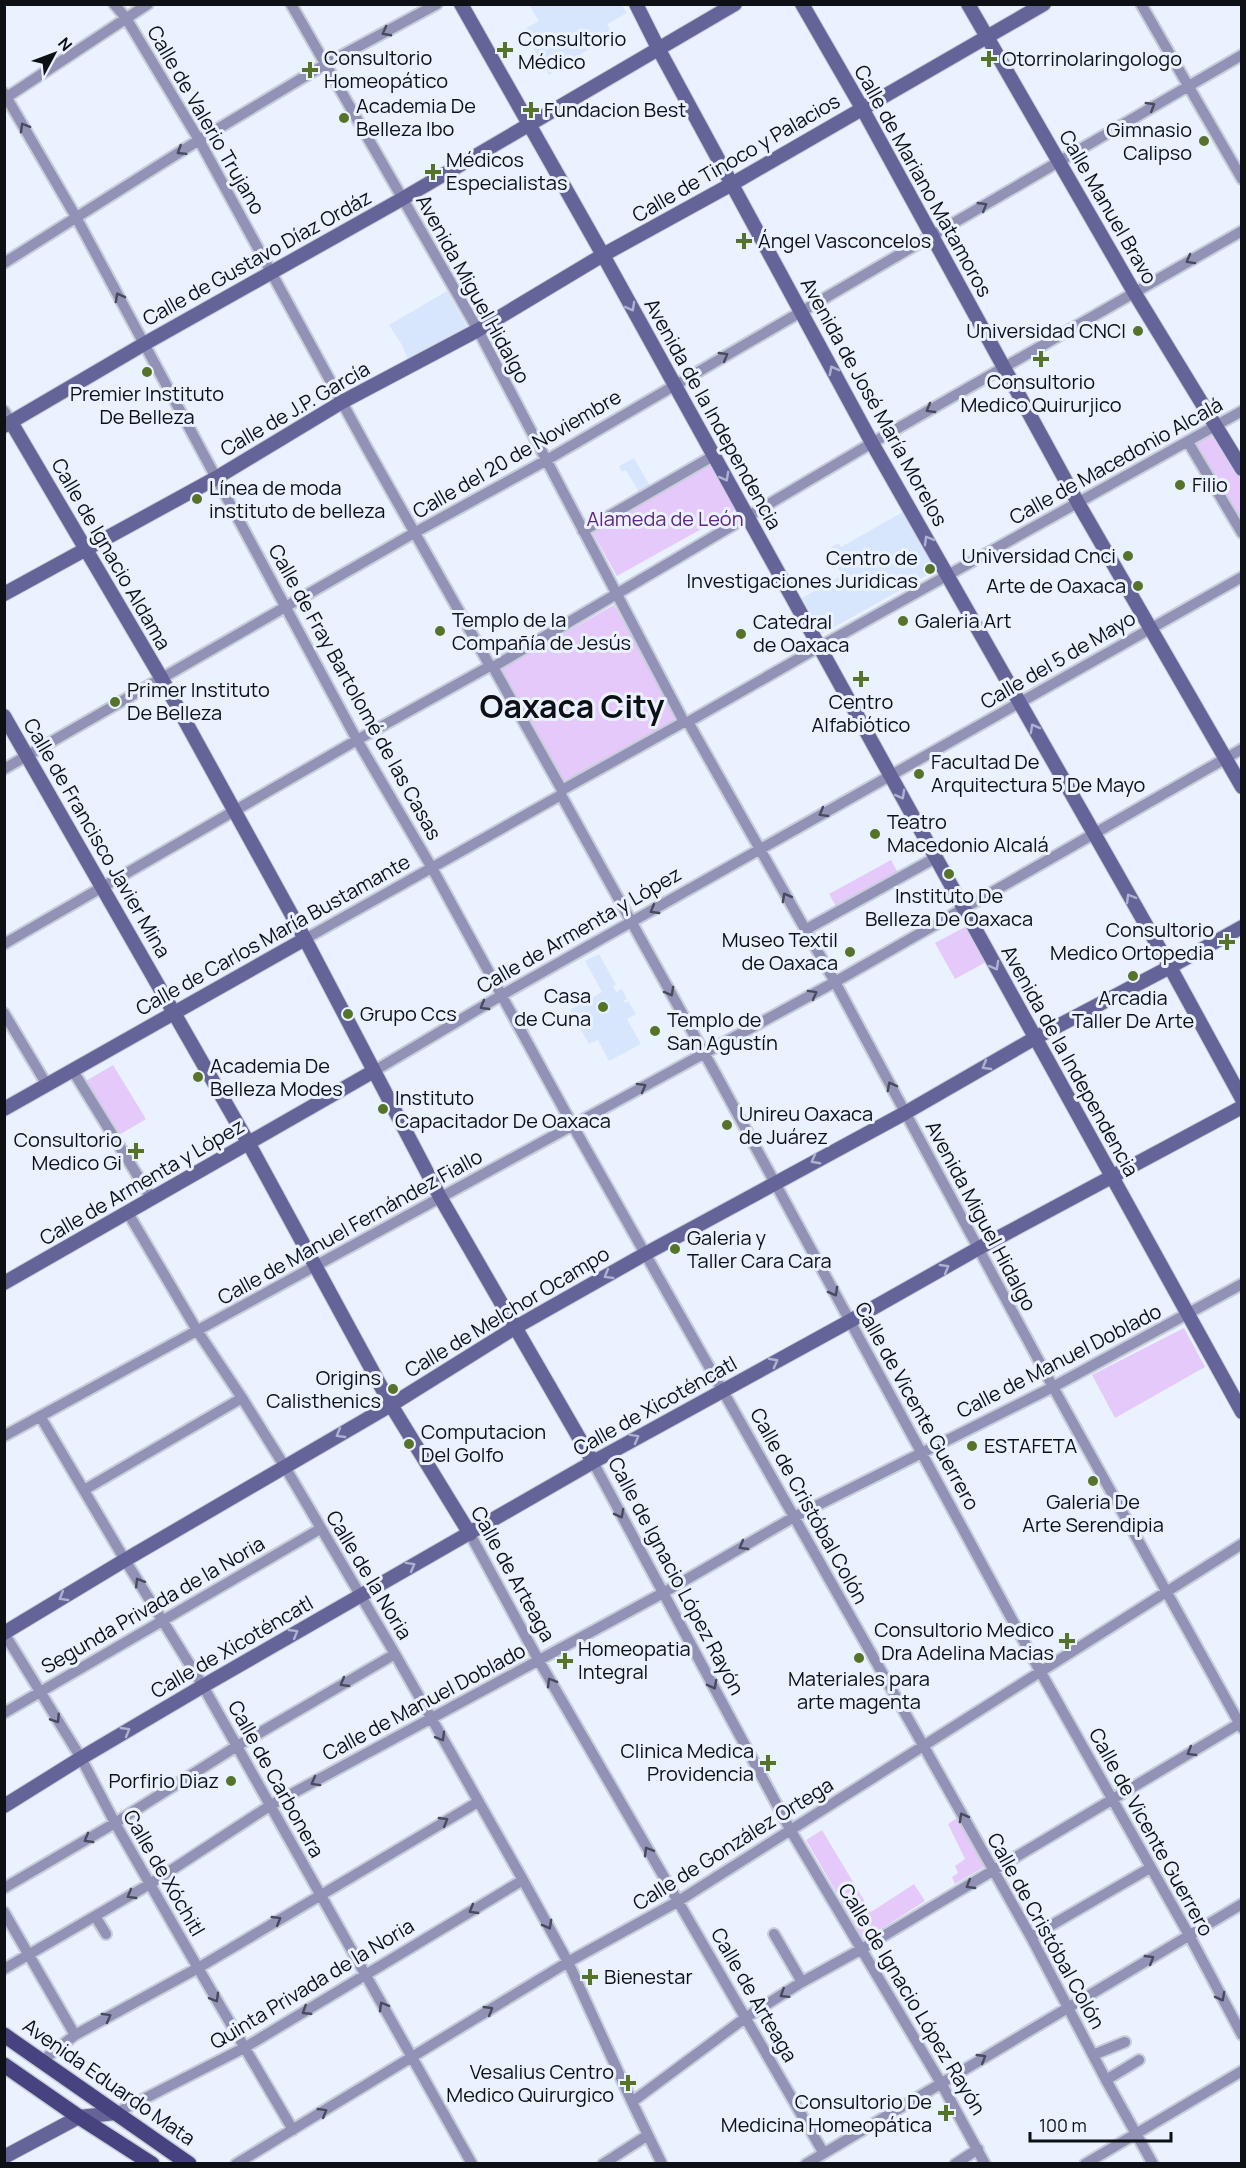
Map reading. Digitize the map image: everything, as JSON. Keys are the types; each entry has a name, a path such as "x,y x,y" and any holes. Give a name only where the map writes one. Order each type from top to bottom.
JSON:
{"main road":[{"name":"Avenida Eduardo Mata","path":"4,2035 189,2163"},
{"path":"4,2065 79,2117 152,2163"}],"street":[{"name":"Calle de Valerio Trujano","path":"114,4 126,18 199,140 414,533 562,792"},
{"path":"5,96 148,4"},
{"name":"Avenida Miguel Hidalgo","path":"291,4 478,330 616,595 835,982 1053,1387 1241,1725"},
{"path":"4,263 199,140 324,65 437,4"},
{"name":"Avenida de la Independencia","path":"461,4 891,774 1242,1412"},
{"name":"Avenida de José María Morelos","path":"636,4 872,443 1170,967 1242,1099"},
{"name":"Calle de Gustavo Díaz Ordáz","path":"7,420 402,199 735,4"},
{"name":"Calle de Mariano Matamoros","path":"802,4 862,108 1078,503 1242,787"},
{"name":"Calle Manuel Bravo","path":"968,4 1134,291 1242,469"},
{"name":"Calle de Tinoco y Palacios","path":"603,255 732,184 1044,4"},
{"path":"1141,4 1242,179"},
{"name":"Calle del 20 de Noviembre","path":"4,769 414,533 545,461 1188,84 1242,55"},
{"name":"Calle de Fray Bartolomé de las Casas","path":"5,96 76,217 357,740 432,868"},
{"path":"4,944 357,740 492,667 1004,366 1242,231"},
{"name":"Calle de J.P. García","path":"4,594 216,478 342,402 478,330 603,255"},
{"name":"Calle de Macedonio Alcalá","path":"686,722 1242,411"},
{"name":"Calle de Ignacio Aldama","path":"7,420 162,679 305,939"},
{"path":"1188,442 1242,533"},
{"path":"583,531 713,456"},
{"name":"Calle del 5 de Mayo","path":"891,774 1020,704 1242,577"},
{"name":"Calle de Francisco Javier Mina","path":"4,716 174,1012"},
{"name":"Calle de Carlos María Bustamante","path":"4,1109 686,722"},
{"name":"Calle de Manuel Fernández Fiallo","path":"4,1436 835,982 1242,749"},
{"name":"Calle de Armenta y López","path":"4,1283 249,1144 502,995 891,774"},
{"name":"Calle de Vicente Guerrero","path":"562,792 631,923 1040,1671 1189,1935 1242,2035"},
{"path":"805,930 936,858"},
{"name":"Calle de Cristóbal Colón","path":"432,868 573,1126 1031,1938 1153,2163"},
{"name":"Calle de Melchor Ocampo","path":"4,1633 391,1405 516,1327 774,1182 905,1113 1035,1037 1242,927"},
{"name":"Calle de Ignacio López Rayón","path":"305,939 440,1197 593,1462 791,1831 941,2083 985,2163"},
{"name":"Calle de Arteaga","path":"174,1012 249,1144 391,1405 470,1534 539,1661 823,2152"},
{"path":"4,1013 47,1085"},
{"path":"73,1071 152,1199"},
{"name":"Calle de Xicoténcatl","path":"4,1806 203,1686 593,1462 723,1389 850,1322 979,1248 1242,1107"},
{"name":"Calle de la Noria","path":"128,1213 198,1332 285,1467 395,1654 523,1880 568,1962 662,2163"},
{"name":"Calle de Manuel Doblado","path":"4,1969 150,1884 271,1805 663,1593 794,1517 1053,1387 1242,1284"},
{"path":"84,1490 242,1398"},
{"name":"Calle de Carbonera","path":"40,1416 203,1686 472,2163"},
{"name":"Segunda Privada de la Noria","path":"4,1713 164,1622 320,1529"},
{"name":"Calle de González Ortega","path":"236,2163 568,1962 678,1902 1242,1544"},
{"name":"Calle de Xóchitl","path":"4,1633 81,1758 150,1884 293,2130"},
{"path":"4,1888 116,1823 237,1746 395,1654"},
{"path":"632,2102 745,2018 802,1982 1241,1725"},
{"path":"43,2062 46,2057 75,2035 198,1968 478,1802"},
{"path":"1031,1938 1150,1868"},
{"name":"Quinta Privada de la Noria","path":"116,2113 244,2048 523,1880"},
{"path":"806,2163 1242,1904"},
{"path":"4,1912 75,2035"},
{"path":"95,1916 106,1934"},
{"path":"774,1934 802,1982"},
{"path":"1093,2055 1125,2042"},
{"path":"1106,2080 1139,2060"},
{"path":"1085,2163 1242,2071"},
{"path":"4,2157 79,2117 116,2113"},
{"path":"603,2163 648,2135"},
{"path":"954,2163 978,2149"}],"shaded area":[{"path":"529,5 622,5 627,13 607,24 612,34 549,75 523,30 539,21"},
{"path":"447,291 467,327 408,360 402,345 389,325"},
{"path":"634,458 650,486 639,492 626,470 622,472 619,466"},
{"path":"903,512 936,570 822,634 802,598 842,575 838,568 842,565 832,547 838,543 841,547"},
{"name":"Casa de Cuna","path":"599,954 616,985 613,986 616,992 622,989 627,999 623,1001 625,1003 628,1001 636,1014 627,1019 641,1044 609,1061 598,1040 589,1044 570,1010 602,992 585,961"}],"green space":[{"path":"1215,431 1241,476 1241,525 1192,446"},
{"name":"Alameda de León","path":"713,462 739,508 617,576 591,530"},
{"path":"614,605 680,721 564,786 498,670"},
{"path":"891,860 898,873 812,930 807,921 836,906 829,894"},
{"path":"965,927 986,962 955,979 935,943"},
{"path":"113,1065 146,1119 119,1135 86,1081"},
{"path":"1184,1328 1205,1367 1115,1418 1092,1375"},
{"path":"957,1818 984,1867 955,1884 952,1877 958,1873 955,1866 965,1859 948,1824"},
{"path":"822,1830 871,1912 914,1884 925,1901 864,1940 806,1840"}],"place":[{"name":"Consultorio Médico","path":"505,50"},
{"name":"Otorrinolaringologo","path":"989,59"},
{"name":"Consultorio Homeopático","path":"310,70"},
{"name":"Fundacion Best","path":"531,110"},
{"name":"Academia De Belleza Ibo","path":"344,118"},
{"name":"Gimnasio Calipso","path":"1204,141"},
{"name":"Médicos Especialistas","path":"433,172"},
{"name":"Ángel Vasconcelos","path":"744,241"},
{"name":"Universidad CNCI","path":"1138,331"},
{"name":"Consultorio Medico Quirurjico","path":"1041,359"},
{"name":"Premier Instituto De Belleza","path":"147,372"},
{"name":"Filio","path":"1180,485"},
{"name":"Línea de moda instituto de belleza","path":"197,499"},
{"name":"Universidad Cnci","path":"1128,556"},
{"name":"Centro de Investigaciones Juridicas","path":"930,569"},
{"name":"Arte de Oaxaca","path":"1138,586"},
{"name":"Galeria Art","path":"903,621"},
{"name":"Templo de la Compañía de Jesús","path":"440,631"},
{"name":"Catedral de Oaxaca","path":"741,634"},
{"name":"Centro Alfabiótico","path":"861,679"},
{"name":"Primer Instituto De Belleza","path":"115,702"},
{"name":"Facultad De Arquitectura 5 De Mayo","path":"919,774"},
{"name":"Teatro Macedonio Alcalá","path":"875,834"},
{"name":"Instituto De Belleza De Oaxaca","path":"949,874"},
{"name":"Consultorio Medico Ortopedia","path":"1227,942"},
{"name":"Museo Textil de Oaxaca","path":"850,952"},
{"name":"Arcadia Taller De Arte","path":"1133,976"},
{"name":"Casa de Cuna","path":"603,1007"},
{"name":"Grupo Ccs","path":"348,1014"},
{"name":"Templo de San Agustín","path":"655,1031"},
{"name":"Academia De Belleza Modes","path":"198,1077"},
{"name":"Instituto Capacitador De Oaxaca","path":"383,1109"},
{"name":"Unireu Oaxaca de Juárez","path":"727,1125"},
{"name":"Consultorio Medico Gi","path":"136,1151"},
{"name":"Galeria y Taller Cara Cara","path":"675,1249"},
{"name":"Origins Calisthenics","path":"393,1389"},
{"name":"Computacion Del Golfo","path":"409,1444"},
{"name":"ESTAFETA","path":"972,1446"},
{"name":"Galeria De Arte Serendipia","path":"1093,1481"},
{"name":"Consultorio Medico Dra Adelina Macias","path":"1067,1641"},
{"name":"Materiales para arte magenta","path":"859,1658"},
{"name":"Homeopatia Integral","path":"565,1661"},
{"name":"Clinica Medica Providencia","path":"768,1763"},
{"name":"Porfirio Diaz","path":"231,1781"},
{"name":"Bienestar","path":"590,1977"},
{"name":"Vesalius Centro Medico Quirurgico","path":"628,2083"},
{"name":"Consultorio De Medicina Homeopática","path":"946,2113"}],"district":[{"name":"Oaxaca City","path":"572,707"}]}
